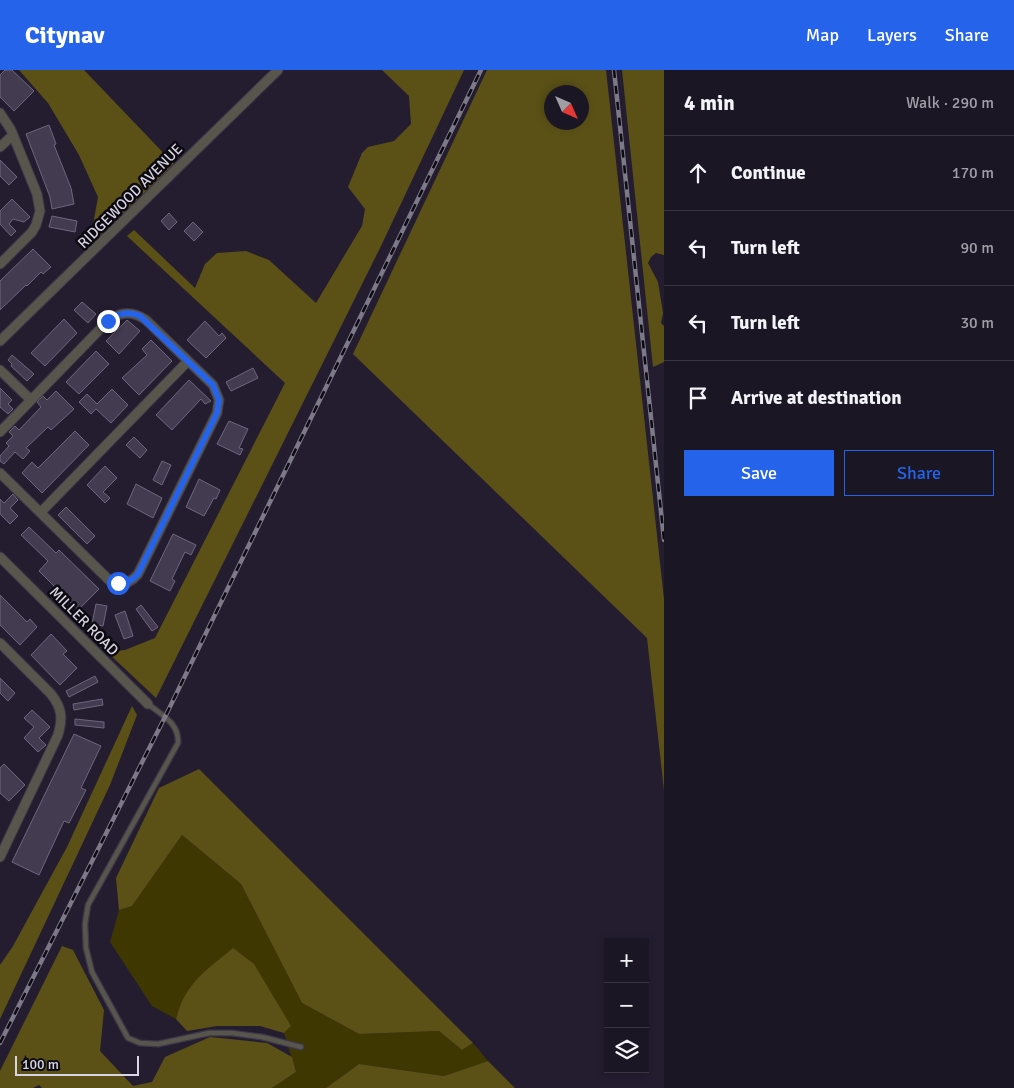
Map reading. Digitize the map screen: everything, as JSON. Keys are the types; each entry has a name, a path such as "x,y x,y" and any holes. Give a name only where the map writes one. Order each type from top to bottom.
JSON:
{"street":[{"name":"RIDGEWOOD AVENUE","path":"0,341 278,70"},
{"path":"0,114 13,135 37,194 40,211 32,232 0,264"},
{"path":"0,147 13,135"},
{"path":"0,432 108,321 120,314 140,316 213,385 217,392 219,407 138,574 126,587 110,580 0,472"},
{"path":"41,512 188,361"},
{"path":"0,370 31,400"},
{"name":"MILLER ROAD","path":"0,557 148,704"},
{"path":"0,645 52,694 62,712 62,723 58,735 0,857"}],"lane":[{"path":"148,704 174,725 178,734 178,743 88,905 85,924 86,948 92,972 128,1038 140,1043 158,1044 209,1033 232,1033 262,1037 302,1047"}],"shaded area":[{"path":"19,70 84,70 174,164 89,247 98,197 79,155 48,103"},
{"path":"382,70 464,70 381,246 156,698 107,652 125,650 155,638 285,383 127,236 134,230 195,288 205,264 217,253 246,251 269,260 316,303 362,226 365,209 348,187 362,153 368,147 394,141 411,124 409,96"},
{"path":"487,70 606,70 664,599 664,790 647,638 353,354"},
{"path":"622,70 664,70 664,255 656,253 648,263 658,282 663,313 661,323 664,326 664,362 653,367"},
{"path":"132,706 137,715 110,785 0,1019 0,965 13,946 67,847"},
{"path":"199,769 473,1043 462,1050 439,1031 359,1034 302,1003 241,884 182,835 132,906 119,910 116,878 159,788"},
{"path":"182,835 241,884 302,1003 359,1034 439,1031 462,1050 473,1043 488,1061 444,1076 359,1064 326,1088 272,1088 296,1072 284,1033 291,1026 180,1005 176,1019 152,1006 110,942 119,910 132,906"},
{"path":"62,946 73,950 104,1010 100,1051 133,1086 152,1082 165,1057 210,1037 267,1043 292,1057 296,1072 272,1088 42,1088 39,1085 33,1088 0,1088 0,1071"},
{"path":"233,948 254,964 291,1026 284,1033 260,1026 217,1026 187,1031 176,1019 185,996 191,987 205,971"},
{"path":"488,1061 515,1088 326,1088 359,1064 444,1076"}],"building":[{"path":"5,70 12,70 34,91 14,111 0,97 0,75"},
{"path":"49,125 56,144 54,145 71,188 74,204 52,209 50,197 26,134"},
{"path":"0,160 17,177 9,185 0,176"},
{"path":"12,199 30,217 24,222 13,219 9,224 16,231 11,236 0,224 0,211"},
{"path":"169,213 177,222 169,230 161,221"},
{"path":"52,216 77,221 75,232 49,227"},
{"path":"193,222 203,232 194,241 184,231"},
{"path":"33,249 51,267 43,274 41,272 0,310 0,281"},
{"path":"82,302 96,314 88,323 74,310"},
{"path":"64,319 77,333 45,366 31,353"},
{"path":"127,320 140,331 119,354 106,341"},
{"path":"205,321 219,336 222,333 226,338 206,358 187,340"},
{"path":"151,340 172,361 139,395 122,378 147,355 142,349"},
{"path":"96,351 109,364 79,394 66,382"},
{"path":"12,355 34,374 27,381 11,366 12,364 8,360"},
{"path":"253,368 258,378 231,391 226,382"},
{"path":"189,380 211,401 205,404 201,399 172,430 156,415"},
{"path":"0,388 12,400 8,404 13,409 8,414 0,407"},
{"path":"112,389 128,405 111,423 96,409 91,414 79,402 87,394 97,404"},
{"path":"56,391 74,409 51,430 48,427 26,448 30,451 23,459 15,452 4,464 0,461 0,456 9,446 6,443 13,436 9,432 15,426 19,430 41,407 37,402 43,396 47,400"},
{"path":"229,421 248,429 239,448 243,449 240,455 217,444"},
{"path":"75,431 89,445 42,493 22,473 32,462 38,468"},
{"path":"134,437 147,450 140,458 126,445"},
{"path":"162,461 171,465 162,485 153,480"},
{"path":"105,466 117,478 103,492 110,498 105,503 87,485"},
{"path":"199,479 220,490 204,516 186,507"},
{"path":"136,484 162,498 153,518 127,504"},
{"path":"13,494 18,500 10,508 18,516 10,524 0,514 0,499 4,503"},
{"path":"66,507 95,536 87,544 58,515"},
{"path":"29,527 56,553 59,550 99,589 78,610 39,571 48,561 21,535"},
{"path":"173,534 196,545 191,555 185,552 172,579 175,581 170,591 150,581"},
{"path":"0,595 27,622 30,619 37,627 20,645 0,625"},
{"path":"96,604 107,606 103,626 92,624"},
{"path":"141,605 158,627 152,631 136,609"},
{"path":"125,611 133,636 124,639 115,615"},
{"path":"51,634 67,651 63,654 77,668 60,685 31,655"},
{"path":"95,676 98,682 69,697 66,691"},
{"path":"0,678 15,693 8,701 0,693"},
{"path":"102,699 103,705 74,710 73,704"},
{"path":"32,710 50,727 39,738 46,745 38,752 24,738 34,727 24,718"},
{"path":"75,719 104,722 104,728 75,725"},
{"path":"74,734 101,746 81,788 86,790 69,823 64,821 39,875 12,862"},
{"path":"4,764 25,785 9,801 0,793 0,768"}],"railway":[{"path":"0,1043 165,717 481,70"},
{"path":"614,70 664,540"}],"route":[{"path":"108,321 120,314 127,313 140,316 146,320 213,385 219,400 217,413 138,574 133,580 125,584 118,583"}]}
